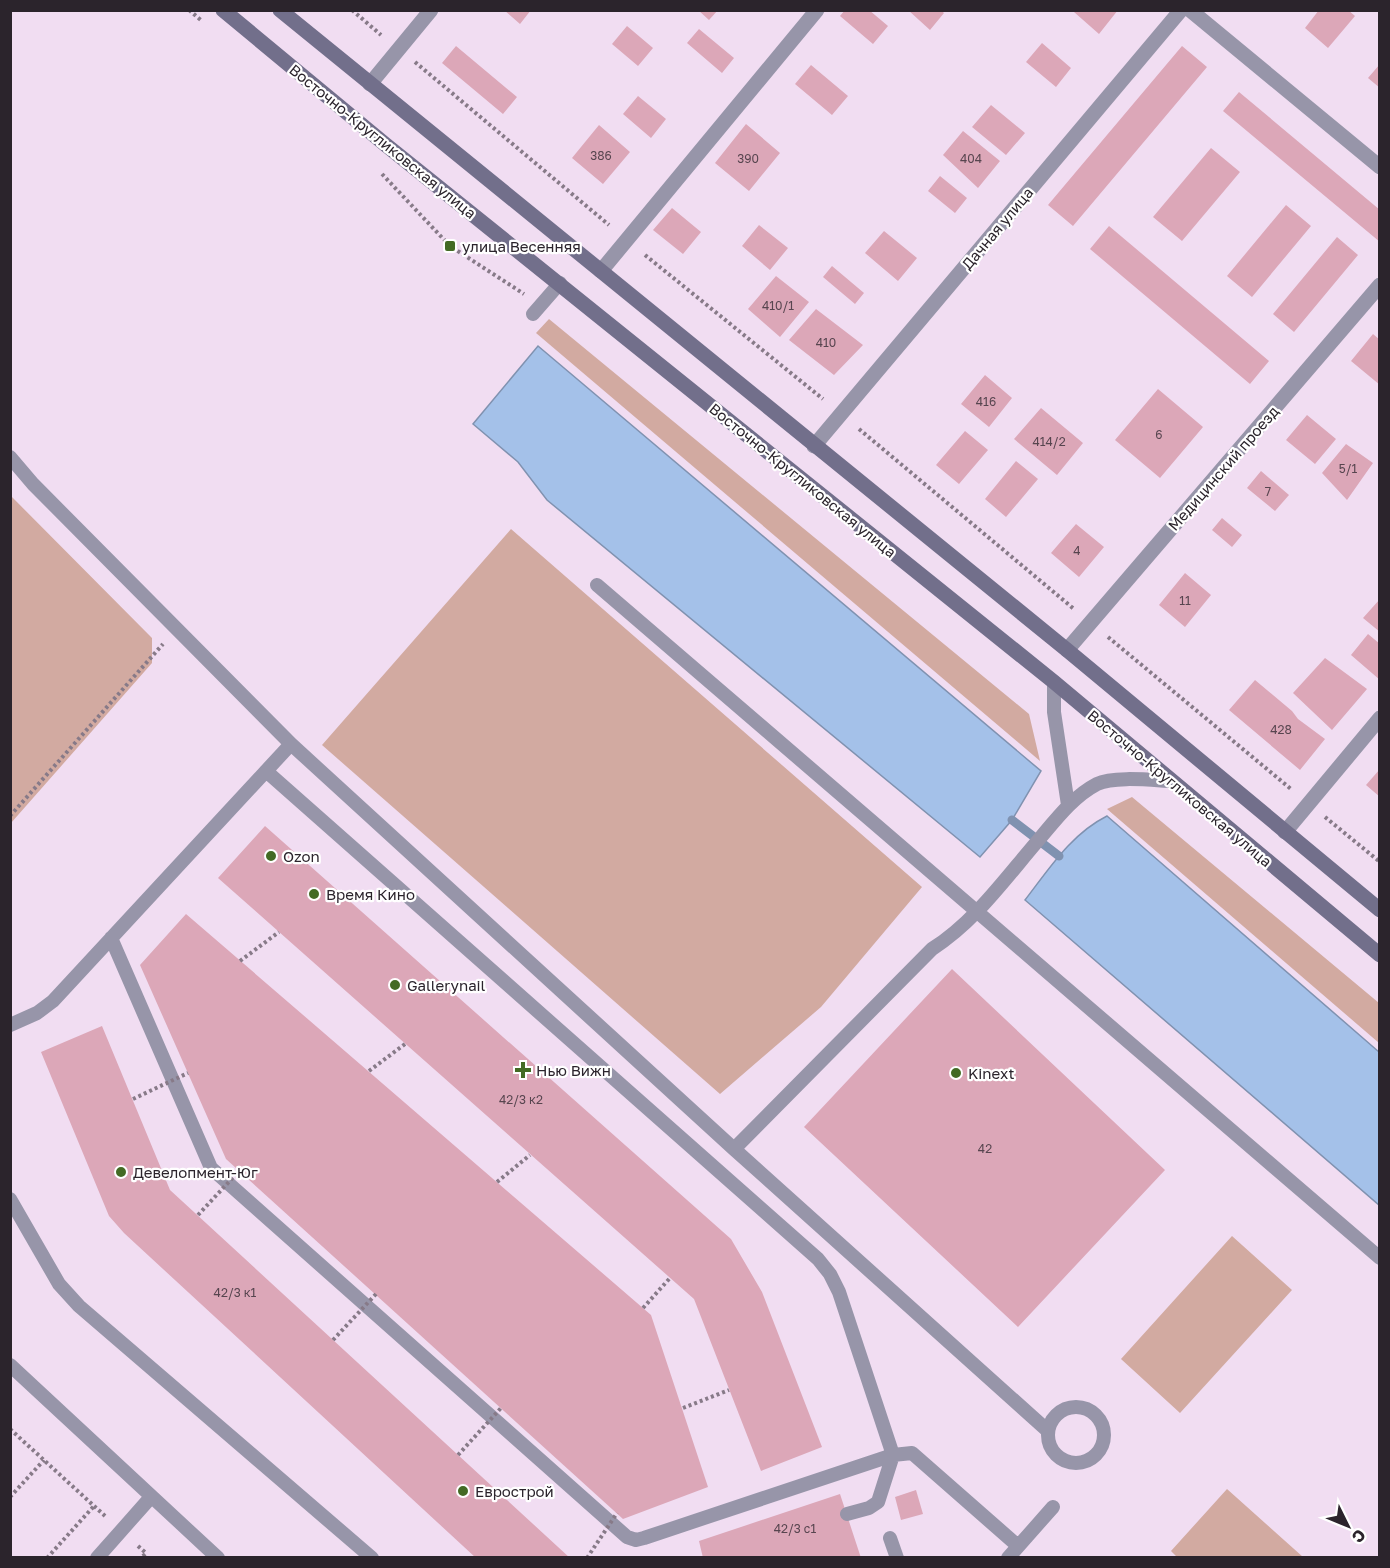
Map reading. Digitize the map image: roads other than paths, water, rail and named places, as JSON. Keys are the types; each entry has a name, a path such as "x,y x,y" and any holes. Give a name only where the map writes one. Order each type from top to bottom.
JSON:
{"main road":[{"name":"Восточно-Кругликовская улица","path":"223,10 386,145 1054,682 1380,955"},
{"path":"280,10 1067,650 1380,910"}],"street":[{"path":"370,84 431,10"},
{"path":"601,271 817,10"},
{"name":"Дачная улица","path":"814,446 1181,10"},
{"path":"1190,10 1380,167"},
{"name":"Медицинский проезд","path":"1067,650 1380,285"},
{"path":"1285,832 1380,718"}],"lane":[{"path":"533,314 560,283"},
{"path":"10,457 33,484 291,744 734,1149 1048,1431 1049,1443 1053,1452 1062,1460 1074,1463 1086,1462 1096,1454 1103,1443 1103,1431 1099,1419 1081,1408 1062,1411 1049,1425 1048,1431"},
{"path":"597,585 1380,1258"},
{"path":"1054,682 1054,712 1068,805"},
{"path":"10,1025 37,1013 53,1001 291,744"},
{"path":"266,771 818,1259 830,1274 839,1292 893,1455 879,1502 869,1508 847,1514"},
{"path":"734,1149 932,949 949,938 977,912 1068,805 1098,783 1134,779 1170,781"},
{"path":"111,938 211,1168 627,1537 636,1540 644,1538 893,1455 912,1453 1018,1546"},
{"path":"10,1199 59,1284 80,1306 372,1557"},
{"path":"10,1365 218,1557"},
{"path":"98,1557 152,1497"},
{"path":"1008,1557 1053,1507"},
{"path":"890,1538 897,1557"}],"water":[{"path":"538,346 1041,771 1012,820 980,857 547,500 518,462 473,424"},
{"path":"1107,816 1379,1052 1379,1205 1025,900 1072,842 1082,832"}],"waterway":[{"path":"1012,820 1059,856"}],"place":[{"name":"улица Весенняя","path":"450,246"},
{"name":"Ozon","path":"271,856"},
{"name":"Время Кино","path":"314,894"},
{"name":"Gallerynail","path":"395,985"},
{"name":"Нью Вижн","path":"523,1070"},
{"name":"Kinext","path":"956,1073"},
{"name":"Девелопмент-Юг","path":"121,1172"},
{"name":"Еврострой","path":"463,1491"}]}
